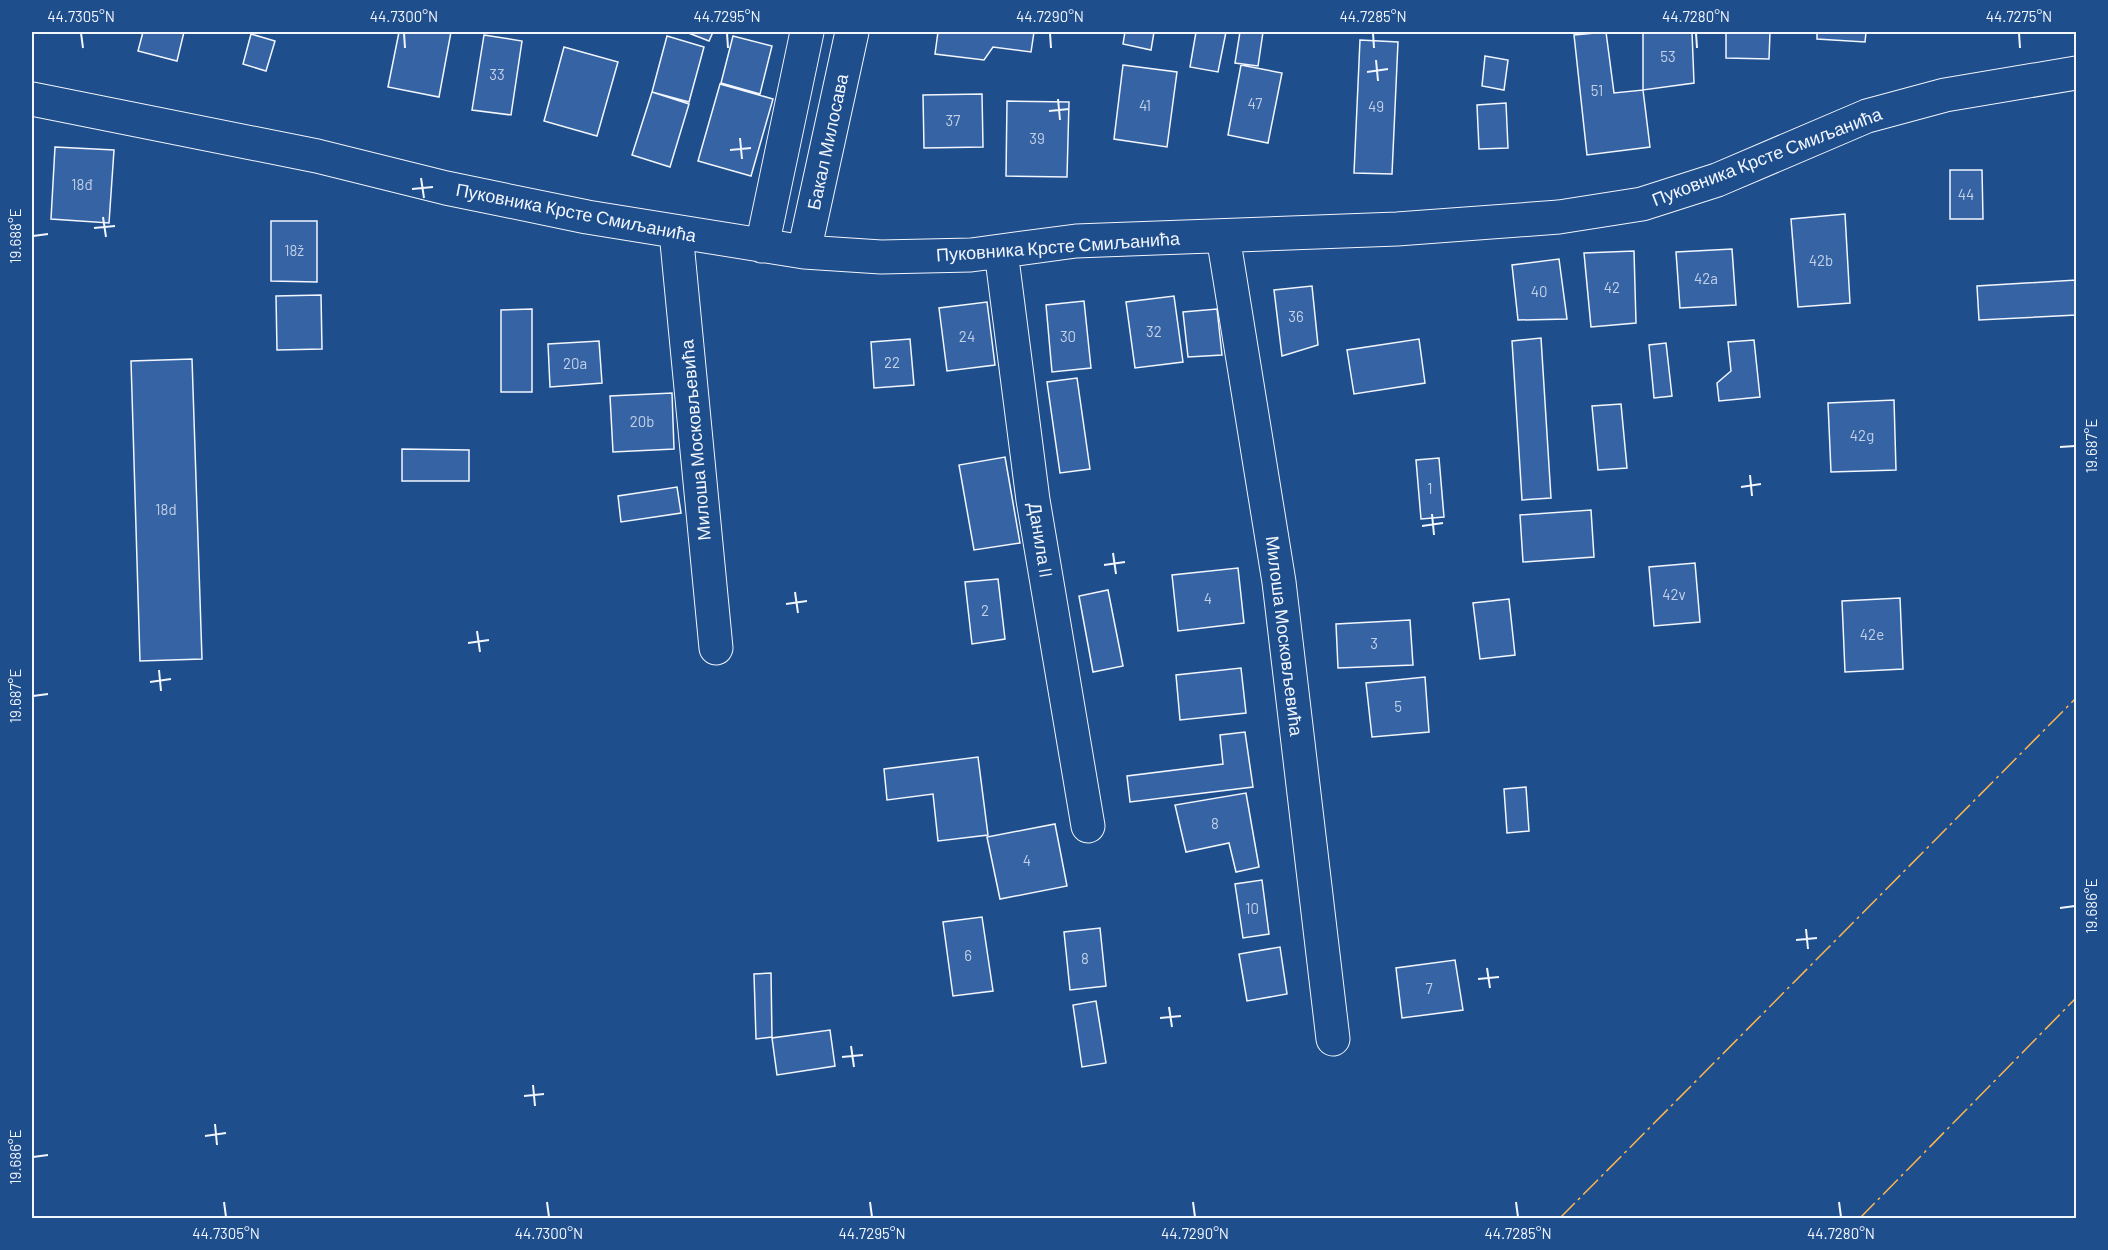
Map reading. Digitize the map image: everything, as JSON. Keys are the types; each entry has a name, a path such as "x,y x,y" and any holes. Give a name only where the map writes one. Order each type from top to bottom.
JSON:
{"street":[{"path":"762,246 807,32"},
{"name":"Бакал Милосава","path":"804,252 852,32"},
{"name":"Пуковника Крсте Смиљанића","path":"32,99 317,156 446,188 676,232 804,252 881,257 971,255 1076,241 1431,226 1559,217 1642,204 1718,180 1867,116 1945,95 2076,73"},
{"name":"Милоша Московљевића","path":"676,232 716,648"},
{"name":"Милоша Московљевића","path":"1223,236 1279,582 1333,1039"},
{"name":"Данила II","path":"1001,251 1033,500 1088,826"}],"building":[{"path":"143,32 184,32 177,61 138,51"},
{"path":"399,32 451,32 439,97 388,87"},
{"path":"686,32 713,32 709,41"},
{"path":"938,32 1034,32 1031,52 993,47 984,60 935,54"},
{"path":"1125,32 1154,32 1151,50 1123,44"},
{"path":"1196,32 1226,32 1218,72 1190,67"},
{"path":"1240,32 1263,32 1258,66 1235,63"},
{"path":"1606,32 1614,93 1643,90 1650,147 1587,155 1574,35"},
{"path":"1643,32 1692,32 1694,83 1643,90"},
{"path":"1726,32 1770,32 1769,59 1726,58"},
{"path":"1817,32 1866,32 1865,42 1817,39"},
{"path":"251,34 275,41 266,71 243,64"},
{"path":"484,35 522,41 511,115 472,110"},
{"path":"667,36 704,47 689,102 652,92"},
{"path":"733,36 772,46 760,94 721,83"},
{"path":"1360,40 1398,42 1392,174 1354,173"},
{"path":"564,47 618,62 597,136 544,121"},
{"path":"1485,56 1508,60 1504,90 1482,86"},
{"path":"1123,65 1177,72 1167,147 1114,139"},
{"path":"1241,65 1282,73 1268,143 1228,135"},
{"path":"720,84 773,99 751,176 698,161"},
{"path":"652,92 689,104 670,167 632,155"},
{"path":"982,94 983,147 924,148 923,95"},
{"path":"1007,101 1069,102 1067,177 1006,176"},
{"path":"1506,103 1508,148 1479,149 1477,105"},
{"path":"55,147 114,150 109,223 51,219"},
{"path":"1950,170 1982,170 1983,219 1950,219"},
{"path":"1845,214 1850,303 1798,307 1791,219"},
{"path":"271,221 317,221 317,282 271,281"},
{"path":"1732,249 1736,305 1680,308 1676,252"},
{"path":"1634,251 1636,323 1591,327 1584,253"},
{"path":"1559,259 1567,319 1518,320 1512,265"},
{"path":"2076,280 2076,315 1979,320 1977,286"},
{"path":"1312,286 1318,345 1282,356 1274,290"},
{"path":"321,295 322,349 277,350 276,296"},
{"path":"1174,296 1183,362 1135,368 1126,302"},
{"path":"1084,301 1091,368 1052,372 1046,305"},
{"path":"987,302 995,365 947,371 939,308"},
{"path":"532,309 532,392 501,392 501,310"},
{"path":"1217,309 1222,355 1188,357 1183,312"},
{"path":"1541,338 1551,498 1522,500 1512,341"},
{"path":"910,339 914,385 874,388 871,342"},
{"path":"1419,339 1425,383 1354,394 1347,350"},
{"path":"1754,340 1760,397 1719,401 1717,383 1731,371 1728,342"},
{"path":"599,341 602,383 550,387 548,344"},
{"path":"1666,343 1672,396 1654,398 1649,345"},
{"path":"192,359 202,659 140,661 131,361"},
{"path":"1077,378 1090,469 1060,473 1047,382"},
{"path":"672,393 674,449 613,452 610,396"},
{"path":"1894,400 1896,470 1831,472 1828,403"},
{"path":"1621,404 1627,468 1598,470 1592,406"},
{"path":"402,449 469,450 469,481 402,481"},
{"path":"1005,457 1020,543 974,550 959,465"},
{"path":"1439,458 1444,517 1421,519 1416,460"},
{"path":"677,487 681,513 621,522 618,496"},
{"path":"1591,510 1594,557 1523,562 1520,515"},
{"path":"1695,563 1700,622 1654,626 1649,567"},
{"path":"1238,568 1244,623 1178,631 1172,575"},
{"path":"998,579 1005,639 972,644 965,582"},
{"path":"1108,590 1123,666 1093,672 1079,596"},
{"path":"1900,598 1903,669 1845,672 1842,601"},
{"path":"1509,599 1515,655 1480,659 1473,603"},
{"path":"1410,620 1413,665 1338,668 1336,624"},
{"path":"1241,668 1246,713 1180,720 1176,675"},
{"path":"1425,677 1429,732 1372,737 1366,683"},
{"path":"1245,732 1253,787 1130,802 1127,776 1223,764 1220,735"},
{"path":"978,757 988,835 938,841 933,794 887,800 884,769"},
{"path":"1526,787 1529,831 1507,833 1504,789"},
{"path":"1246,793 1259,867 1236,872 1229,843 1186,852 1175,805"},
{"path":"1055,824 1067,886 1000,899 987,837"},
{"path":"1262,880 1269,934 1243,938 1235,884"},
{"path":"982,917 993,991 953,996 943,922"},
{"path":"1100,928 1106,986 1070,990 1064,932"},
{"path":"1280,947 1287,994 1247,1001 1239,954"},
{"path":"1455,960 1463,1010 1402,1018 1396,968"},
{"path":"771,973 772,1037 756,1039 754,974"},
{"path":"1096,1001 1106,1063 1082,1067 1073,1005"},
{"path":"830,1030 835,1066 777,1075 772,1038"}],"power":[{"path":"1560,1218 2076,698"},
{"path":"1860,1218 2076,998"}]}
